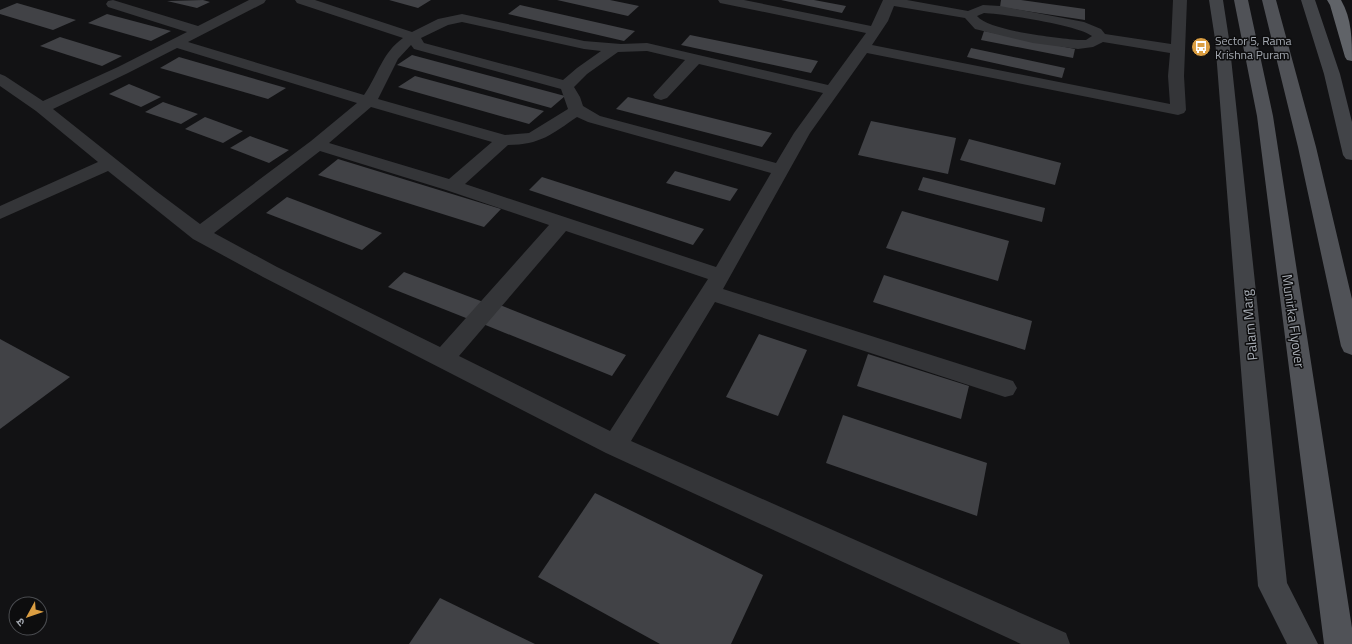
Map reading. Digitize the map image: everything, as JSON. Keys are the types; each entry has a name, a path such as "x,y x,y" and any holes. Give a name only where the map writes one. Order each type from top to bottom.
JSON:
{"highway":[{"path":"1334,0 1337,5 1352,56"}],"main road":[{"name":"Palam Marg","path":"1216,0 1222,39 1273,586 1303,644"},
{"name":"Munirka Flyover","path":"1241,0 1265,116 1339,644"},
{"path":"1269,0 1308,147 1352,346"},
{"path":"1308,0 1332,74 1352,155"}],"street":[{"path":"42,108 123,70 259,0"},
{"path":"302,0 413,37 419,46 566,86 571,93 572,103 576,110 582,115 781,170"},
{"path":"725,0 874,31"},
{"path":"863,48 1178,110 1176,76 1180,0"},
{"path":"615,445 716,285 802,133 863,48 890,1 970,15 976,11 984,9 1000,10 1079,25 1096,32 1100,37 1178,50"},
{"path":"113,4 199,31"},
{"path":"970,15 974,22 994,30 1068,44 1086,44 1096,41 1100,37"},
{"path":"200,234 317,145 368,101 375,93 391,58 413,37 445,21 462,18 566,42 614,48 647,47 833,91"},
{"path":"176,43 504,140 525,140 535,137 576,110"},
{"path":"566,86 582,71 614,48"},
{"path":"661,95 695,59"},
{"path":"0,79 9,96 42,108 200,234 270,272 615,445 1055,644"},
{"path":"452,186 504,140"},
{"path":"317,145 563,222 716,285 1005,388"},
{"path":"0,213 110,163"},
{"path":"442,359 563,222"}],"building":[{"path":"203,0 210,2 197,8 167,1"},
{"path":"389,0 431,0 418,8"},
{"path":"557,0 610,0 639,6 628,16"},
{"path":"781,0 814,0 846,6 842,13"},
{"path":"1001,0 1021,0 1085,9 1085,20 1000,7"},
{"path":"17,3 76,20 53,30 0,14 0,10"},
{"path":"520,5 635,31 624,41 508,14"},
{"path":"107,14 171,31 151,41 88,23"},
{"path":"984,31 1075,49 1073,58 981,40"},
{"path":"690,35 818,61 811,73 681,45"},
{"path":"60,37 122,56 102,66 40,46"},
{"path":"971,48 1065,68 1062,78 967,57"},
{"path":"412,55 565,96 551,108 397,65"},
{"path":"179,57 286,88 268,99 160,68"},
{"path":"415,76 544,111 529,124 398,87"},
{"path":"129,84 161,97 141,107 109,94"},
{"path":"628,97 772,133 762,147 616,109"},
{"path":"163,102 198,114 181,124 145,112"},
{"path":"205,117 243,131 223,143 185,129"},
{"path":"871,121 956,138 948,174 858,155"},
{"path":"250,136 289,150 269,163 230,148"},
{"path":"969,139 1061,163 1055,185 960,160"},
{"path":"338,159 501,209 484,227 318,175"},
{"path":"675,171 738,189 730,201 666,183"},
{"path":"542,177 704,229 693,245 529,190"},
{"path":"923,177 1045,208 1042,222 918,190"},
{"path":"287,197 382,233 362,250 266,213"},
{"path":"902,211 1009,241 998,281 886,248"},
{"path":"404,272 486,303 471,320 388,287"},
{"path":"884,275 1032,321 1025,350 873,302"},
{"path":"500,305 626,355 612,376 483,324"},
{"path":"759,334 807,350 778,416 726,397"},
{"path":"0,339 70,377 0,429"},
{"path":"868,354 969,386 961,419 857,386"},
{"path":"843,415 987,463 977,516 826,463"},
{"path":"595,493 763,575 731,644 660,644 538,577"},
{"path":"440,598 535,644 409,644"}],"place":[{"name":"Sector 5, Rama Krishna Puram","path":"1201,47"}]}
